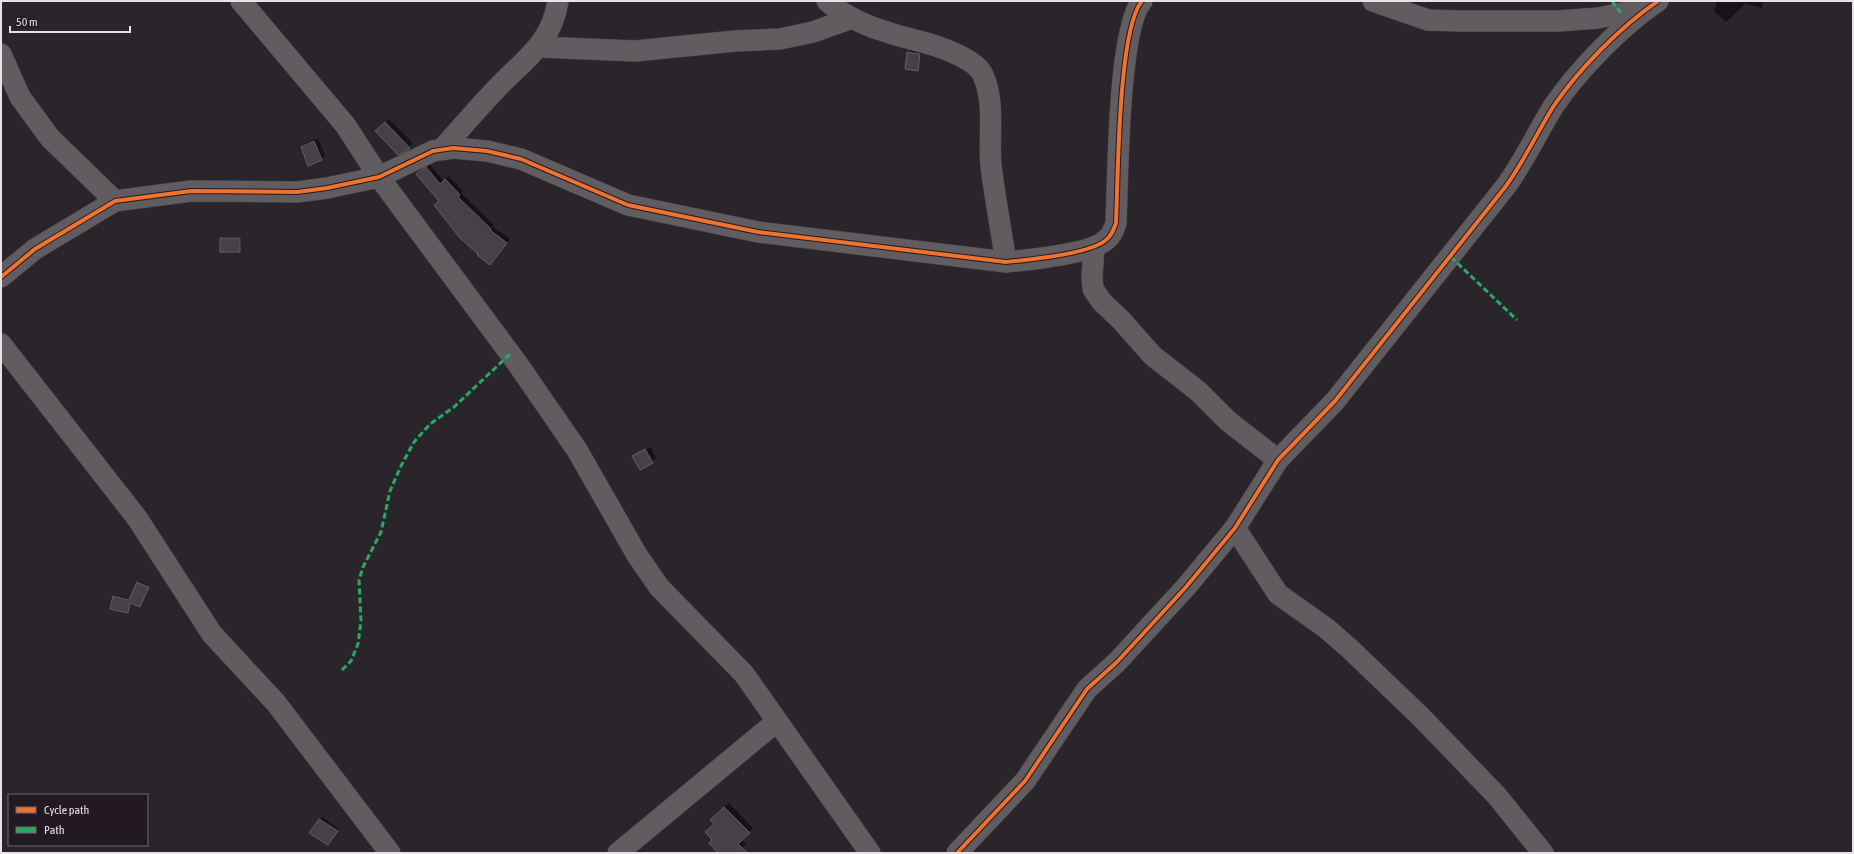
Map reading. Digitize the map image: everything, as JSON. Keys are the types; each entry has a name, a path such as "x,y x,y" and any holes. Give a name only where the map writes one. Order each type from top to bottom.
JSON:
{"street":[{"path":"241,1 346,126 379,177 517,363 577,450 637,555 659,587 744,674 776,722 870,853"},
{"path":"442,149 499,86 540,47 555,18 558,1"},
{"path":"827,1 852,18 888,33 935,46 967,59 982,72 989,93 991,164 1006,262"},
{"path":"1,277 35,249 115,201 191,191 252,193 297,192 379,177 434,151 442,149 487,152 521,159 628,205 758,232 1006,262 1033,260 1094,248 1107,240 1116,223 1124,68 1135,11 1142,1"},
{"path":"1373,1 1428,20 1458,21 1558,21 1598,18 1653,5"},
{"path":"957,853 1026,782 1087,689 1117,662 1186,587 1235,528 1278,460 1335,401 1480,222 1520,168 1533,140 1555,106 1582,70 1653,5"},
{"path":"540,47 635,50 780,39 813,32 852,18"},
{"path":"1,54 20,96 50,138 115,201"},
{"path":"1094,248 1092,277 1094,289 1102,302 1121,320 1153,356 1198,391 1228,421 1278,460"},
{"path":"1,344 137,518 212,634 276,703 390,853"},
{"path":"1235,528 1278,594 1326,628 1344,643 1421,717 1497,796 1543,853"},
{"path":"618,853 776,722"}],"building":[{"path":"907,52 920,54 918,71 905,69"},
{"path":"385,122 410,148 408,150 398,155 375,131"},
{"path":"314,141 322,160 308,166 301,147"},
{"path":"426,167 440,184 445,179 460,195 458,197 491,229 490,230 507,243 490,265 477,255 478,254 460,238 434,205 439,201 416,174"},
{"path":"220,238 240,238 240,252 220,252"},
{"path":"645,449 653,463 640,470 632,456"},
{"path":"137,582 149,587 140,607 130,603 128,613 110,609 113,596 129,600"},
{"path":"724,807 750,833 738,844 748,853 718,853 709,843 712,840 705,832 714,824 710,820"},
{"path":"319,819 338,831 328,845 309,833"}],"marked path":[{"path":"1612,1 1621,13"},
{"path":"1451,257 1517,320"},
{"path":"342,670 351,661 358,644 361,621 359,580 363,567 381,532 390,491 401,466 414,442 430,424 454,407 510,354"}],"cycle path":[{"path":"1,277 35,249 115,201 191,191 297,192 327,188 379,177 433,151 453,148 487,151 521,159 628,205 758,232 1006,262 1043,258 1088,249 1107,239 1112,234 1116,223 1119,141 1124,72 1128,41 1134,17 1142,1"},
{"path":"957,853 1025,781 1087,689 1117,662 1186,587 1235,528 1278,460 1335,401 1506,186 1519,167 1553,107 1575,78 1615,36 1658,1"}]}
